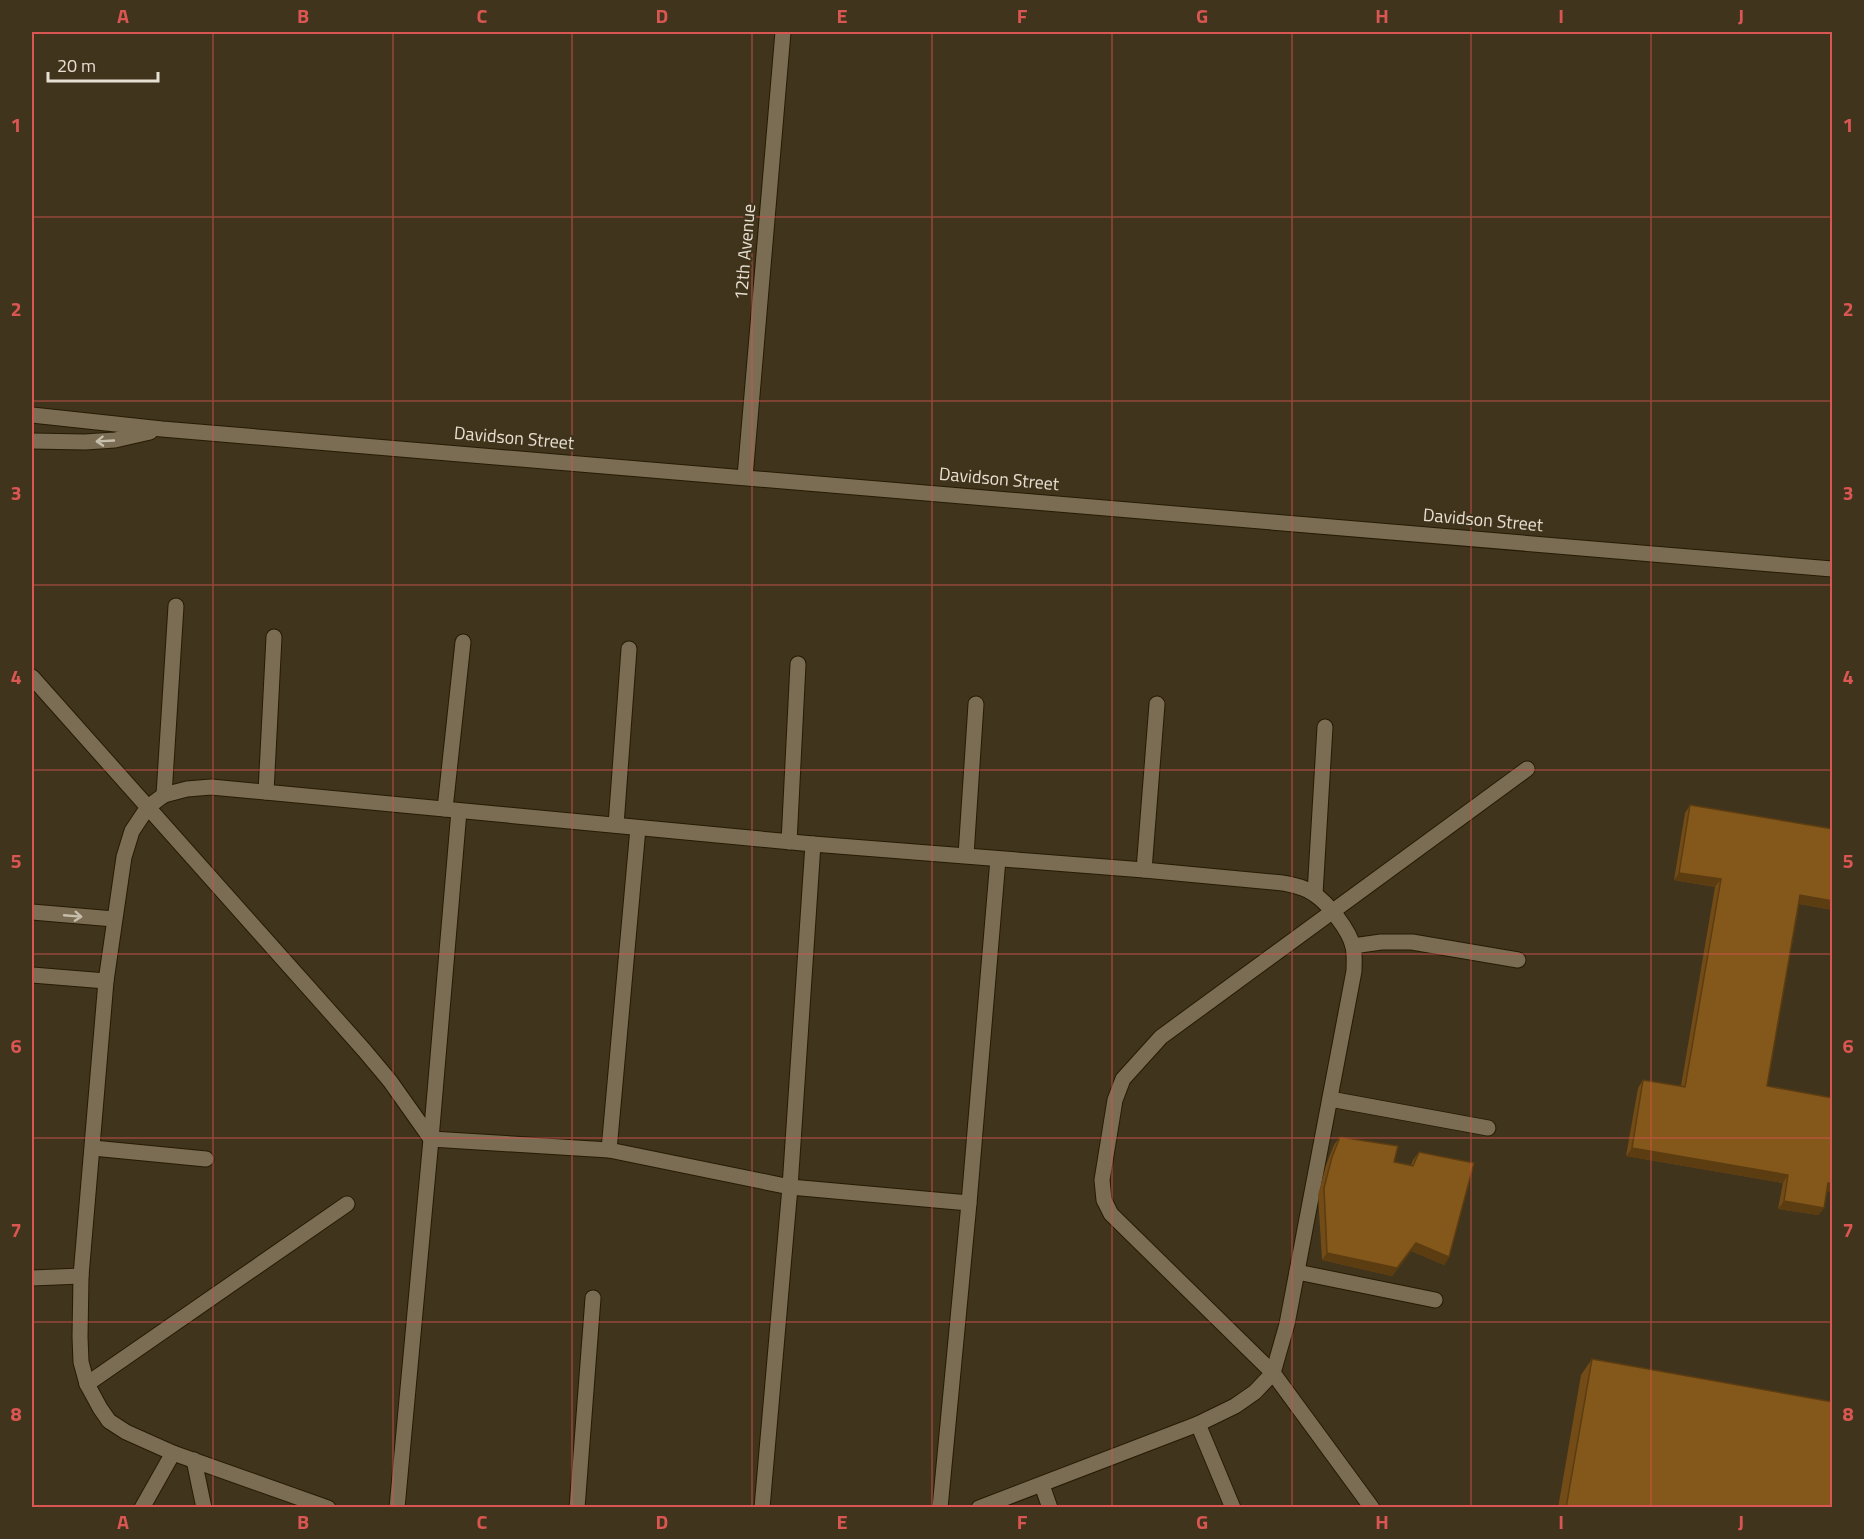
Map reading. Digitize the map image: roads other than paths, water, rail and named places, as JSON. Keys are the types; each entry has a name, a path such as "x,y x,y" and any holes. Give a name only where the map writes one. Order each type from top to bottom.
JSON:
{"street":[{"name":"12th Avenue","path":"745,477 783,32"},
{"name":"Davidson Street","path":"32,415 162,429 1833,569"},
{"name":"Davidson Street","path":"32,441 115,440 162,429"},
{"path":"164,795 177,606"},
{"path":"266,792 274,637"},
{"path":"397,1508 431,1139 463,642"},
{"path":"616,825 629,649"},
{"path":"789,842 798,664"},
{"path":"32,677 383,1073 431,1139"},
{"path":"966,855 976,704"},
{"path":"1144,870 1157,704"},
{"path":"1315,894 1325,727"},
{"path":"1372,1508 1273,1373 1111,1214 1104,1200 1102,1180 1115,1100 1123,1080 1161,1037 1527,769"},
{"path":"328,1508 173,1453 126,1432 110,1421 100,1408 87,1384 81,1362 81,1276 106,981 123,857 132,831 148,807 164,795 188,789 211,787 789,842 1283,882 1315,894 1345,928 1353,946 1354,971 1282,1347 1273,1373 1255,1392 1235,1406 1198,1424 979,1508"},
{"path":"609,1150 638,828"},
{"path":"762,1508 790,1187 813,844"},
{"path":"940,1508 998,859"},
{"path":"32,912 114,919"},
{"path":"1353,946 1381,942 1412,942 1518,960"},
{"path":"32,975 106,981"},
{"path":"1330,1099 1488,1128"},
{"path":"431,1139 609,1150 790,1187 969,1203"},
{"path":"93,1148 206,1159"},
{"path":"87,1384 347,1204"},
{"path":"1297,1272 1435,1300"},
{"path":"32,1278 81,1276"},
{"path":"577,1508 593,1298"},
{"path":"1198,1424 1233,1508"},
{"path":"142,1508 173,1453"},
{"path":"194,1460 204,1508"},
{"path":"1042,1485 1050,1508"}]}
